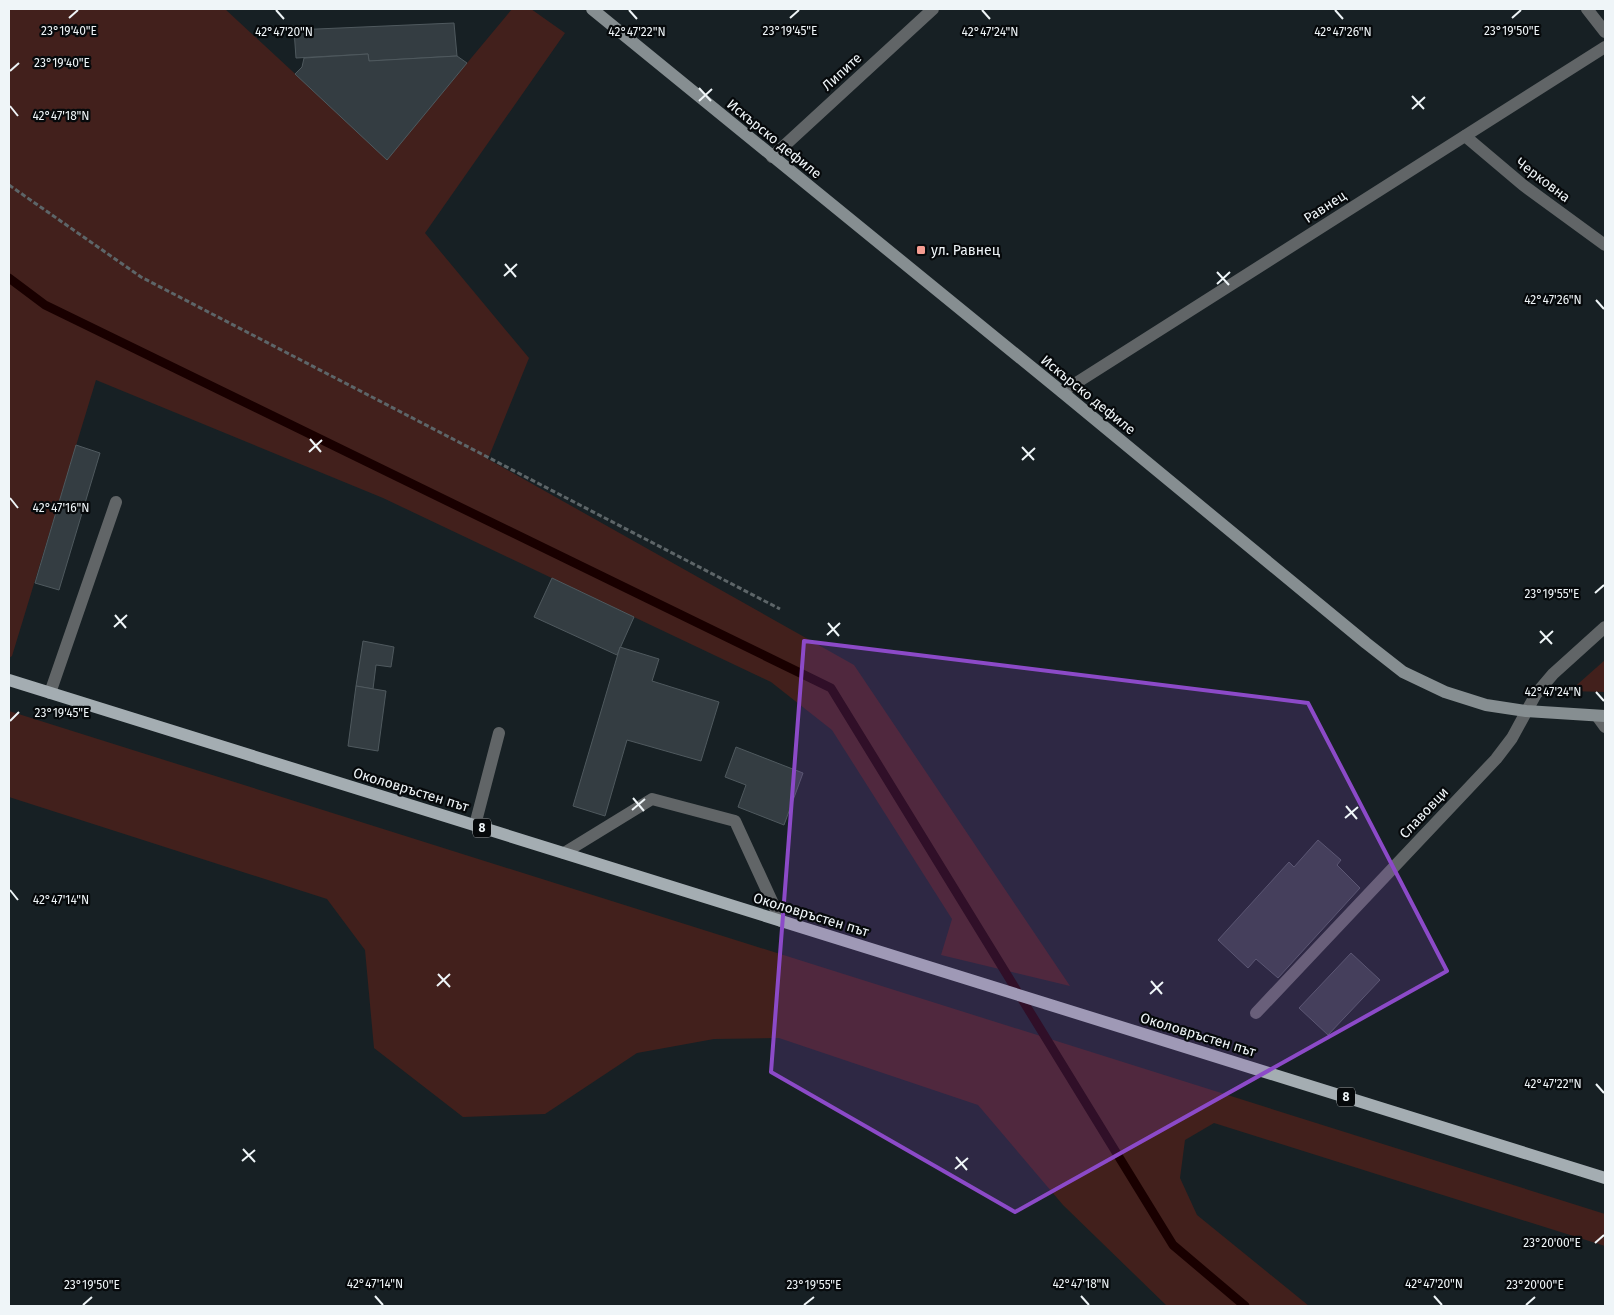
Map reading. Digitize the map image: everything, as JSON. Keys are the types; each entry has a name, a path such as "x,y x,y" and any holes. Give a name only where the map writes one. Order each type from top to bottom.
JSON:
{"main road":[{"name":"Искърско дефиле","path":"592,9 1403,672 1453,695 1486,705 1526,711 1601,716"},
{"name":"Околовръстен път","path":"9,680 1605,1178"}],"street":[{"name":"Липите","path":"772,157 933,9"},
{"path":"1586,9 1605,32"},
{"name":"Равнец","path":"1062,392 1605,47"},
{"name":"Черковна","path":"1465,136 1523,185 1605,244"},
{"path":"50,693 116,502"},
{"name":"Славовци","path":"1256,1013 1496,759 1512,738 1536,694 1552,674 1605,627"},
{"path":"1601,716 1605,727"},
{"path":"475,825 499,733"},
{"path":"564,853 652,799 735,821 782,921"}],"path":[{"path":"9,185 141,277 780,609"}],"highlighted area":[{"path":"804,641 1308,703 1447,971 1015,1212 771,1072"}],"shaded area":[{"path":"9,9 225,9 387,159 512,9 531,9 565,33 425,233 529,358 488,459 854,665 1070,986 941,955 952,919 832,730 771,682 383,498 96,380 12,656 9,658"},
{"path":"1605,660 1605,692 1570,691"},
{"path":"9,711 1605,1214 1605,1246 1214,1123 1185,1140 1180,1178 1197,1215 1309,1306 1167,1306 1063,1205 978,1105 779,1038 714,1039 637,1053 545,1114 463,1117 374,1048 365,950 327,899 9,797"}],"building":[{"path":"454,23 457,56 369,61 368,54 296,58 294,30"},
{"path":"368,54 369,61 457,56 467,63 387,160 295,74 302,67 304,58"},
{"path":"76,445 100,453 59,590 35,583"},
{"path":"552,578 634,617 617,655 534,617"},
{"path":"363,641 394,647 391,667 376,665 373,689 356,686"},
{"path":"620,647 659,659 652,681 719,702 701,761 627,740 605,816 573,806"},
{"path":"356,686 386,691 378,751 348,746"},
{"path":"736,747 803,773 784,825 738,807 746,785 725,777"},
{"path":"1318,840 1341,860 1337,865 1360,888 1278,978 1256,959 1248,968 1218,940 1289,862 1294,867"},
{"path":"1351,953 1380,980 1328,1035 1299,1008"}],"waterway":[{"path":"9,278 45,305 831,688 1173,1245 1245,1306"}],"place":[{"name":"ул. Равнец","path":"921,250"}]}
